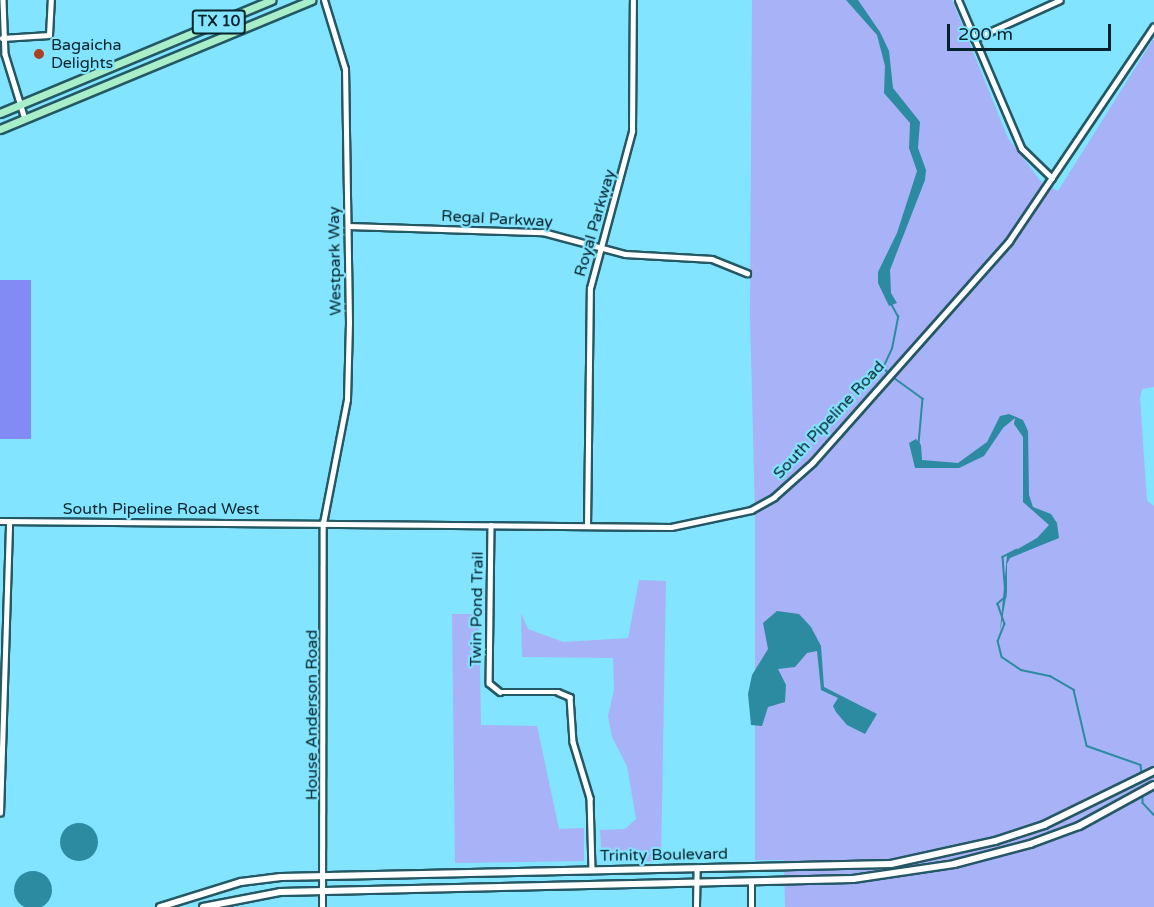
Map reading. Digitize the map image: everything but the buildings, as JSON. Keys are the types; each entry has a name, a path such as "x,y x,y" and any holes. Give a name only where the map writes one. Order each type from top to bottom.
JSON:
{"main road":[{"name":"TX 10","path":"0,113 271,0"},
{"name":"TX 10","path":"0,129 311,0"},
{"path":"106,69 112,83"},
{"name":"Trinity Boulevard","path":"160,907 241,882 323,875 891,864 995,842 1044,825 1154,771"},
{"name":"Trinity Boulevard","path":"203,907 260,895 323,891 853,879 921,870 1054,835 1154,785"}],"street":[{"path":"3,0 1,6 2,38 25,119"},
{"path":"2,38 49,35 51,0"},
{"name":"Westpark Way","path":"323,523 347,399 348,226 345,69 324,0"},
{"name":"Royal Parkway","path":"587,526 588,320 599,246 620,187 632,131 633,0"},
{"path":"958,0 1021,148 1052,178"},
{"path":"974,39 1060,0"},
{"name":"South Pipeline Road","path":"323,523 671,527 751,510 774,497 857,413 1009,241 1154,26"},
{"name":"Regal Parkway","path":"348,226 543,232 625,254 712,259 747,273"},
{"name":"South Pipeline Road West","path":"0,521 323,523"},
{"path":"0,813 9,522"},
{"name":"House Anderson Road","path":"322,907 323,523"},
{"name":"Twin Pond Trail","path":"491,525 489,683 500,693 558,693 570,698 573,742 590,798 592,870"},
{"path":"696,907 697,868"},
{"path":"751,907 752,882"}],"shaded area":[{"path":"752,0 952,0 1008,138 1042,183 1058,191 1154,38 1154,387 1142,389 1140,398 1147,501 1154,506 1154,907 785,907 784,860 755,860 755,516 750,314"},
{"path":"846,0 858,0 880,32 889,51 893,88 920,122 918,148 926,170 925,180 890,270 891,293 897,303 889,306 878,283 878,272 897,233 917,171 909,148 910,123 884,93 885,66 877,35"},
{"path":"0,280 31,280 31,439 0,439"},
{"path":"1009,414 1023,420 1028,431 1029,495 1033,507 1051,514 1057,523 1059,538 1010,558 1007,564 1007,592 1000,631 1007,555 1037,538 1049,525 1023,502 1023,437 1014,424 1015,418 1003,428 984,456 959,468 915,468 909,443 916,439 921,445 922,460 958,463 987,442 1000,416"},
{"path":"639,580 666,581 661,861 602,862 600,830 625,829 636,819 627,766 612,737 608,716 614,690 613,658 522,657 521,613 528,629 563,642 628,638"},
{"path":"777,611 799,614 811,627 821,646 824,687 877,714 865,734 847,725 836,712 833,706 838,698 821,690 817,651 807,653 795,667 778,669 786,685 785,702 768,707 762,726 751,725 748,694 752,675 768,649 763,623"},
{"path":"452,614 479,614 481,725 537,726 559,829 584,828 584,861 455,863"},
{"path":"79,823 93,828 98,842 93,856 79,861 65,856 60,842 65,828"},
{"path":"33,871 46,877 52,890 46,903 33,909 20,903 14,890 20,877"}],"waterway":[{"path":"889,374 883,368 892,349 898,317 891,304"},
{"path":"893,377 923,399 919,444"},
{"path":"1017,550 1003,557 1006,597 998,604 1005,624 998,641 1002,657 1021,670 1050,676 1074,690 1087,746 1141,765 1142,775"},
{"path":"1143,795 1143,803 1154,815"}],"place":[{"name":"Bagaicha Delights","path":"39,54"}]}
